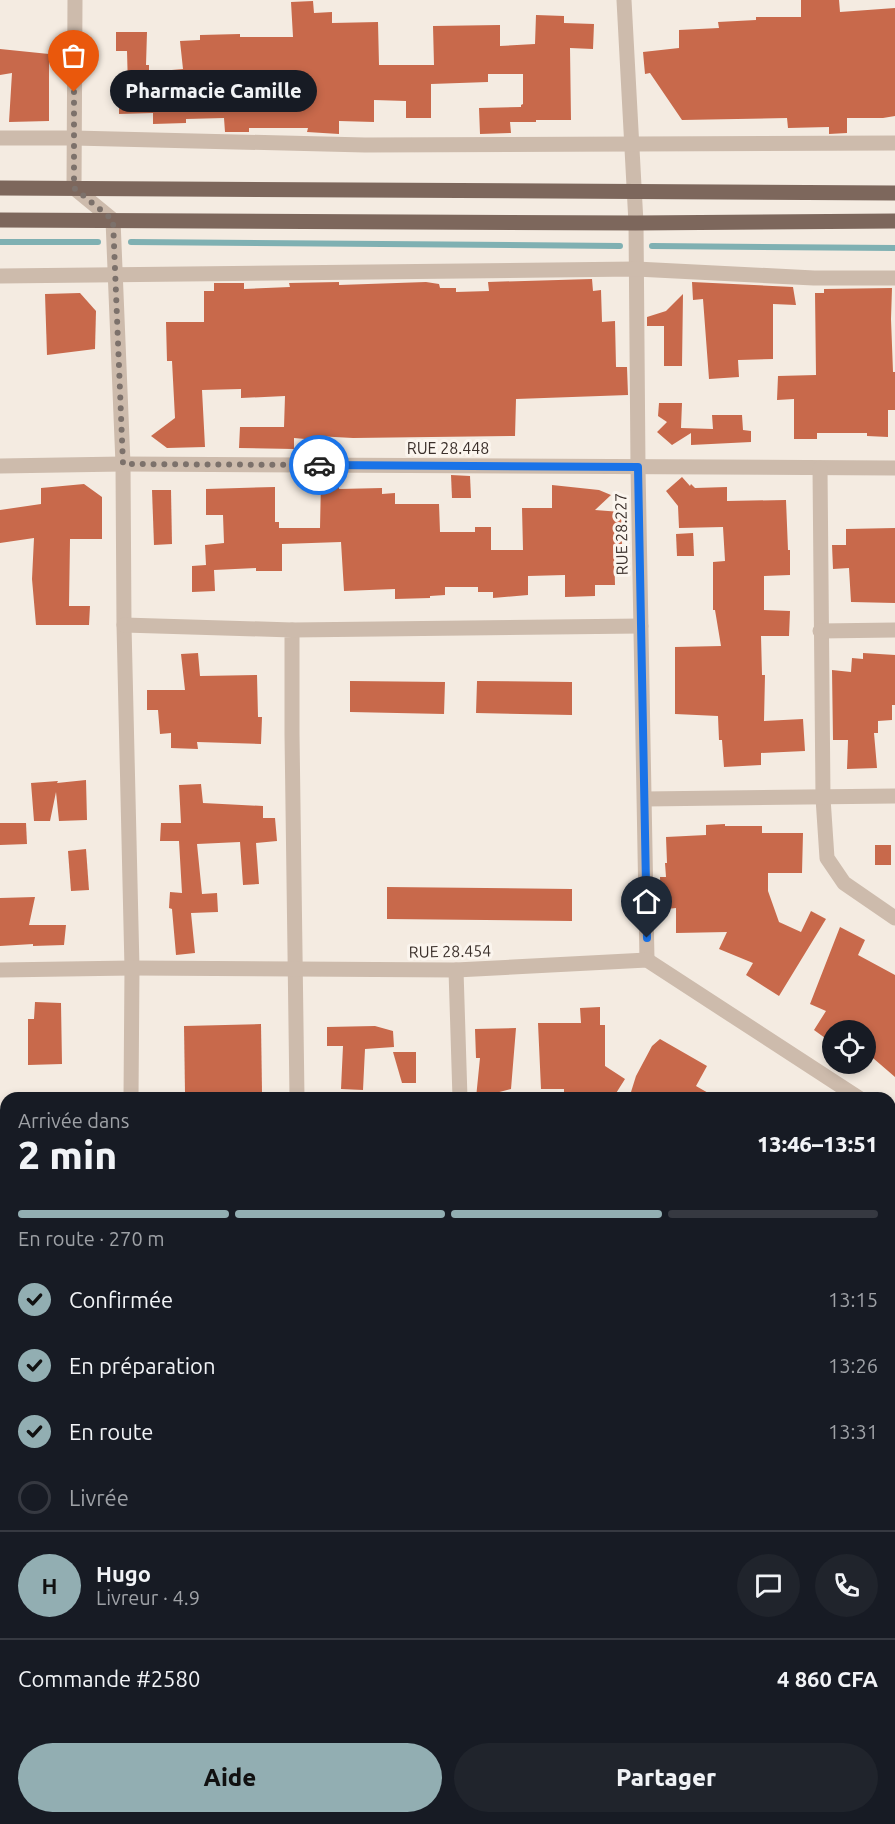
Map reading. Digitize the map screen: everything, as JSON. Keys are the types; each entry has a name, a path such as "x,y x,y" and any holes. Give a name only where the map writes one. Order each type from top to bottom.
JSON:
{"main road":[{"path":"0,188 895,193"},
{"path":"0,220 636,223 895,221"}],"street":[{"path":"75,0 74,188 113,220 123,464 124,625 132,968 131,1092"},
{"name":"RUE 28.227","path":"624,0 636,223 647,960"},
{"path":"0,138 365,145 895,143"},
{"path":"0,276 636,269 814,278 895,278"},
{"name":"RUE 28.448","path":"0,466 123,464 895,468"},
{"path":"820,468 820,631 823,798 827,858 844,882 895,918"},
{"path":"124,625 292,630 641,626"},
{"path":"292,630 297,1092"},
{"path":"820,631 895,630"},
{"path":"645,799 895,796"},
{"path":"647,960 850,1092"},
{"name":"RUE 28.454","path":"0,970 132,968 456,970 647,960"},
{"path":"456,970 460,1092"}],"building":[{"path":"801,0 839,0 840,12 895,8 895,116 847,118 847,133 829,134 829,127 788,128 787,118 682,120 650,73 645,74 643,52 679,48 679,30 719,28 718,22 756,20 756,17 801,17"},
{"path":"313,1 314,13 332,12 332,23 378,22 379,65 434,65 433,26 500,25 500,46 535,44 536,15 564,16 564,23 594,24 593,49 570,48 571,120 510,122 511,133 480,134 479,108 521,107 523,104 523,74 488,74 488,82 431,84 431,118 406,118 406,101 374,100 374,122 339,121 339,134 307,132 308,128 249,128 249,132 225,132 224,118 186,119 186,123 153,124 153,113 119,114 119,88 128,88 127,51 116,51 116,32 147,32 146,65 149,65 149,72 183,69 180,41 200,40 200,35 240,34 240,37 293,37 291,2"},
{"path":"0,49 49,54 49,121 9,122 12,73 0,75"},
{"path":"592,279 593,291 601,290 602,322 615,321 616,367 627,367 628,395 516,399 515,436 353,438 316,436 316,440 294,438 294,449 239,448 240,427 284,427 285,396 241,398 241,389 202,390 205,447 167,448 151,436 175,418 172,361 167,361 166,322 204,322 204,291 214,291 214,283 244,283 244,289 290,287 289,283 339,282 339,285 426,282 439,284 440,288 456,288 456,292 489,291 488,282"},
{"path":"692,282 793,287 796,305 773,304 773,359 738,360 739,377 709,379 703,299 693,300"},
{"path":"892,288 895,410 888,410 888,437 867,436 867,433 817,433 817,439 794,439 794,399 777,400 778,376 816,375 815,293 824,293 824,289"},
{"path":"80,293 96,311 95,349 47,355 45,294"},
{"path":"683,294 682,366 664,366 664,326 647,326 647,317 666,311"},
{"path":"659,403 682,403 681,428 713,429 712,415 742,415 743,430 751,431 751,442 691,445 691,433 672,445 657,432 667,422 658,416"},
{"path":"451,475 470,476 471,498 452,498"},
{"path":"682,477 695,488 727,487 727,501 786,500 790,575 764,576 764,610 790,611 789,636 761,636 762,675 765,675 764,721 803,719 805,751 761,753 761,765 724,767 722,740 719,740 718,716 675,714 675,647 721,646 715,610 713,610 713,562 725,561 723,527 679,528 678,506 666,491"},
{"path":"339,480 339,489 382,488 382,494 395,493 395,504 439,504 440,532 475,532 475,527 491,527 491,550 523,550 522,508 552,508 552,485 599,490 611,495 595,510 621,512 622,546 614,547 615,585 595,585 595,596 565,597 565,575 528,576 528,595 493,598 493,592 478,592 478,587 445,587 445,595 430,596 430,598 395,599 395,589 344,591 341,542 282,544 282,571 256,571 256,568 214,570 215,591 192,592 192,566 206,565 205,545 224,543 223,515 206,515 206,489 275,487 275,522 279,522 279,528 320,528 321,481"},
{"path":"84,484 102,497 102,539 70,539 69,606 90,606 89,625 36,625 32,579 34,538 0,543 0,510 41,504 41,488"},
{"path":"152,490 171,490 172,544 154,545"},
{"path":"895,528 895,603 851,602 849,568 833,569 832,545 846,545 846,529"},
{"path":"693,533 694,556 677,556 676,534"},
{"path":"198,653 200,676 257,675 258,717 262,717 261,744 197,742 198,749 171,748 171,733 160,734 158,710 147,710 147,690 185,690 181,654"},
{"path":"863,653 895,655 895,705 892,705 892,720 878,721 878,733 874,733 877,768 847,769 848,740 833,740 832,670 851,672 852,658 863,659"},
{"path":"350,681 445,682 444,714 350,712"},
{"path":"477,681 572,682 572,715 476,713"},
{"path":"86,780 87,820 59,821 56,792 50,821 34,821 31,783"},
{"path":"201,784 203,803 263,806 263,818 275,818 277,841 256,843 259,884 243,885 240,842 197,844 202,894 217,893 218,912 191,913 195,953 176,955 172,909 169,908 170,892 182,893 179,841 160,841 161,823 181,823 179,785"},
{"path":"0,823 26,823 27,844 0,845"},
{"path":"725,824 725,826 762,826 762,833 803,833 802,873 768,873 768,891 779,922 801,932 811,911 826,919 779,996 746,975 753,963 719,949 727,932 676,933 676,908 667,909 666,901 661,901 660,877 666,877 666,837 706,835 706,825"},
{"path":"875,845 891,845 891,865 875,865"},
{"path":"86,849 89,890 71,891 68,851"},
{"path":"387,887 572,889 572,921 387,919"},
{"path":"35,897 29,925 66,925 64,945 0,946 0,898"},
{"path":"840,927 865,940 858,955 895,975 895,1077 876,1061 876,1020 822,1020 822,1036 814,1030 826,1011 810,1004"},
{"path":"35,1002 61,1003 62,1064 28,1065 28,1019 34,1019"},
{"path":"600,1007 600,1025 605,1025 605,1066 625,1079 617,1092 564,1092 564,1089 541,1089 538,1023 581,1023 580,1008"},
{"path":"261,1024 262,1092 185,1092 184,1026"},
{"path":"375,1026 393,1031 394,1047 365,1049 363,1090 341,1089 343,1046 327,1046 327,1027"},
{"path":"516,1028 511,1089 499,1092 477,1092 480,1058 476,1058 475,1029"},
{"path":"660,1039 707,1066 696,1086 706,1092 631,1092 636,1076 652,1046"},
{"path":"393,1052 416,1052 416,1083 402,1083"}],"waterway":[{"path":"0,242 98,242"},
{"path":"131,242 620,246"},
{"path":"652,246 895,248"}],"way so far":[{"path":"74,92 74,188 113,220 123,464 319,465"}],"place":[{"name":"Pharmacie Camille","path":"74,92"}],"route":[{"path":"319,465 638,467 647,938"}]}
